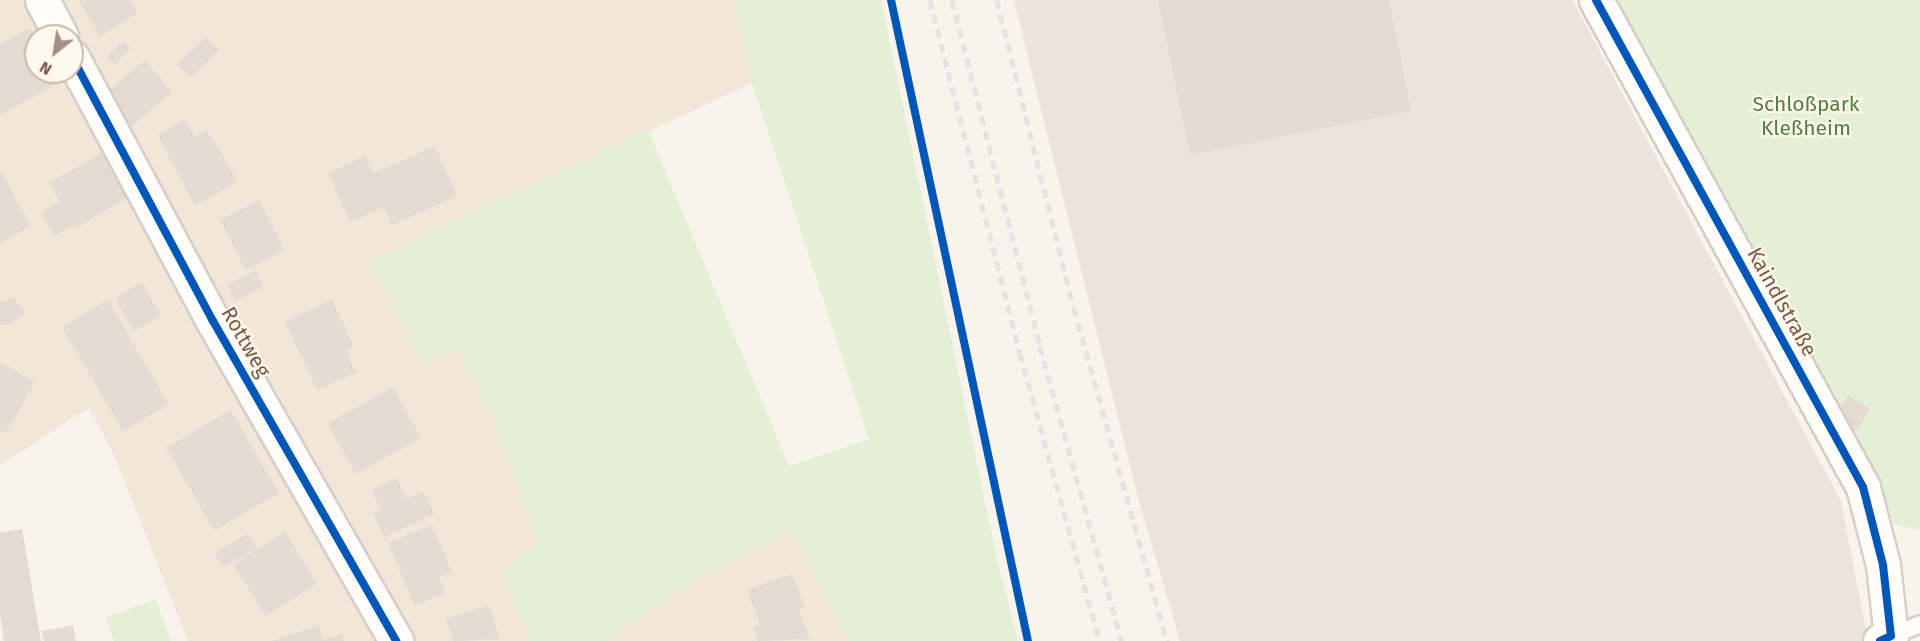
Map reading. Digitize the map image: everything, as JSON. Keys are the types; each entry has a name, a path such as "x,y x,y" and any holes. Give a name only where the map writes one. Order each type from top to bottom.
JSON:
{"street":[{"path":"42,0 55,24"},
{"name":"Kaindlstraße","path":"1596,0 1863,487 1897,634"},
{"name":"Rottweg","path":"84,79 213,321 396,641"}],"shaded area":[{"path":"0,0 733,0 752,83 371,260 422,361 457,349 496,427 538,542 502,573 530,641 188,641 114,455 89,408 0,465"},
{"path":"1014,0 1572,0 1841,501 1868,641 1180,641 1140,505"},
{"path":"792,530 850,641 603,641 690,583"}],"green space":[{"path":"733,0 881,0 995,550 1018,641 850,641 791,530 690,583 603,641 530,641 502,573 538,542 496,427 457,349 423,362 371,260 648,130 789,466 869,439 752,83"},
{"name":"Schloßpark Kleßheim","path":"1613,0 1920,0 1920,530 1894,525"},
{"path":"156,599 171,641 114,641 105,618"}],"building":[{"path":"79,0 130,0 138,13 100,36"},
{"path":"1158,0 1389,0 1411,111 1190,155"},
{"path":"24,31 24,84 56,84 0,115 0,44"},
{"path":"206,37 219,51 190,78 177,64"},
{"path":"123,41 131,49 115,65 107,57"},
{"path":"145,60 172,92 131,126 104,94"},
{"path":"185,119 195,137 207,130 238,181 195,206 157,135"},
{"path":"435,146 457,196 392,225 384,207 350,222 328,173 365,156 373,173"},
{"path":"103,152 130,196 76,228 74,225 55,236 41,212 60,201 49,183"},
{"path":"0,170 31,226 0,244"},
{"path":"259,200 284,250 245,270 220,220"},
{"path":"255,271 263,287 236,301 227,285"},
{"path":"142,282 162,316 135,331 115,298"},
{"path":"14,297 25,313 10,324 0,325 0,302"},
{"path":"332,299 354,347 346,351 356,372 317,390 285,322"},
{"path":"108,300 169,405 123,431 62,326"},
{"path":"0,362 35,382 6,433 0,430"},
{"path":"393,387 421,438 356,474 327,423"},
{"path":"1848,395 1870,409 1856,431 1834,417"},
{"path":"231,410 279,493 214,531 166,448"},
{"path":"397,478 407,499 424,491 435,514 384,537 373,513 381,510 372,490"},
{"path":"432,525 452,572 439,577 446,593 415,606 388,543"},
{"path":"22,529 41,641 4,641 0,615 0,533"},
{"path":"285,532 317,584 266,616 233,564"},
{"path":"248,533 257,548 223,568 215,553"},
{"path":"792,574 805,607 799,610 810,639 758,641 753,627 760,624 747,590"},
{"path":"489,605 500,639 453,641 446,619"},
{"path":"73,625 76,641 44,641 42,631"},
{"path":"318,625 323,640 342,633 344,641 272,641"}],"railway":[{"path":"930,0 1020,353 1100,641"},
{"path":"952,0 1040,346 1122,641"},
{"path":"997,0 1074,308 1167,641"}],"cycle path":[{"path":"891,0 1028,641"},
{"path":"1596,0 1863,487 1883,565 1891,636 1880,641"},
{"path":"84,79 213,321 396,641"}]}
